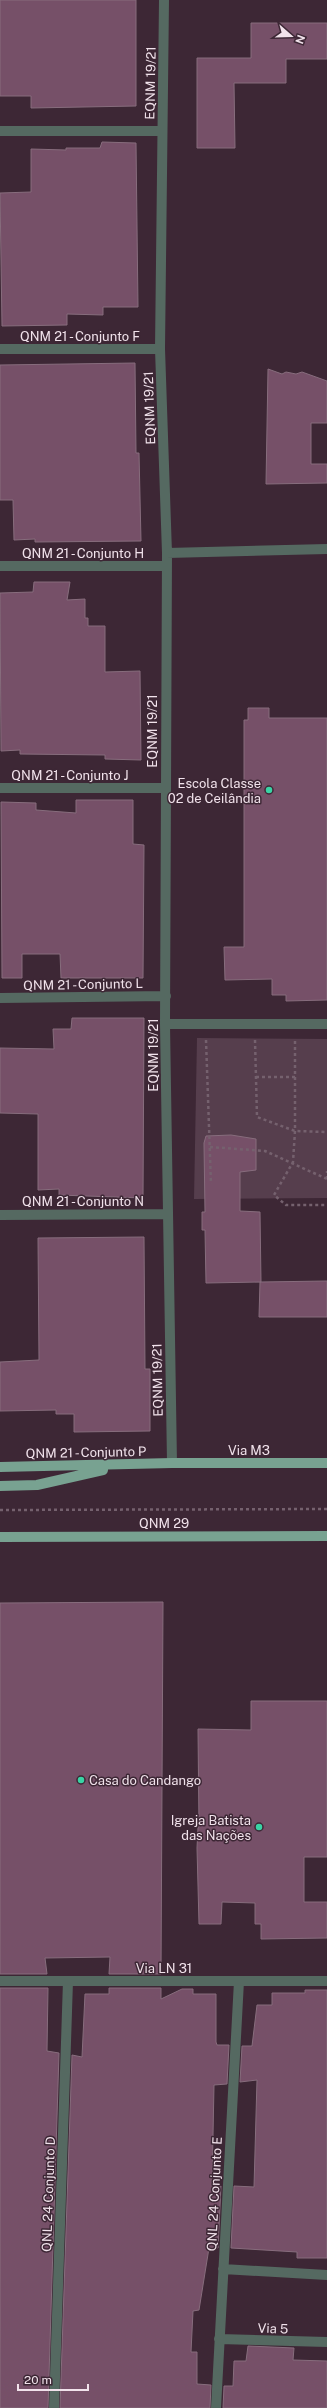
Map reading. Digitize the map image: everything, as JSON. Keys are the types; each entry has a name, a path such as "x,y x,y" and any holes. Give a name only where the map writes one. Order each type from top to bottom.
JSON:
{"main road":[{"name":"Via M3","path":"172,1463 327,1463"},
{"name":"QNM 21 - Conjunto P","path":"0,1467 172,1463"},
{"path":"0,1486 37,1485 122,1465"},
{"name":"QNM 29","path":"0,1537 327,1536"}],"street":[{"name":"EQNM 19/21","path":"164,0 160,348 167,553 165,1024 172,1463"},
{"path":"0,131 162,131"},
{"name":"QNM 21 - Conjunto F","path":"0,349 160,348"},
{"path":"167,553 327,549"},
{"name":"QNM 21 - Conjunto H","path":"0,566 167,566"},
{"name":"QNM 21 - Conjunto J","path":"0,788 165,788"},
{"name":"QNM 21 - Conjunto L","path":"0,998 166,996"},
{"path":"165,1024 327,1024"},
{"name":"QNM 21 - Conjunto N","path":"0,1215 167,1214"},
{"name":"Via LN 31","path":"0,1981 327,1981"},
{"name":"QNL 24 Conjunto D","path":"54,2408 68,1981"},
{"name":"QNL 24 Conjunto E","path":"216,2408 240,1982"},
{"path":"223,2269 327,2275"},
{"name":"Via 5","path":"219,2339 327,2342"}],"path":[{"path":"255,1032 257,1117 295,1131 327,1132"},
{"path":"205,1039 211,1184"},
{"path":"295,1040 295,1131 292,1162 274,1195 286,1205 327,1205"},
{"path":"256,1077 295,1077"},
{"path":"210,1147 265,1151 327,1179 327,1171"},
{"path":"0,1510 327,1509"}],"shaded area":[{"path":"197,1038 327,1039 327,1198 194,1199"}],"building":[{"path":"0,0 136,0 136,106 31,108 31,96 0,96"},
{"path":"251,23 327,23 327,59 286,59 286,83 234,83 235,148 197,148 197,58 251,58"},
{"path":"102,142 136,143 138,307 103,307 103,315 67,314 67,325 2,326 0,193 31,192 31,149 66,150 66,148 100,148"},
{"path":"135,363 136,453 139,453 141,541 35,542 35,539 14,540 13,500 0,500 0,365"},
{"path":"268,369 282,374 286,372 296,374 302,372 327,381 327,423 311,423 311,464 327,464 327,483 266,484"},
{"path":"34,582 70,582 67,600 85,599 85,618 88,618 88,626 105,626 105,672 140,671 141,760 105,759 105,755 20,754 20,750 1,751 0,593 33,592"},
{"path":"248,708 269,708 269,718 327,718 327,1000 286,1001 286,995 272,995 272,979 225,980 224,947 244,947 244,720 248,720"},
{"path":"76,800 133,800 133,844 144,845 143,978 61,978 60,954 22,954 22,978 2,978 1,802 36,803 36,810 76,813"},
{"path":"72,1018 144,1018 143,1198 59,1195 59,1189 38,1190 38,1114 0,1113 0,1048 54,1049 53,1029 71,1029"},
{"path":"231,1135 256,1139 256,1170 240,1172 240,1211 260,1212 261,1282 206,1283 205,1230 202,1230 202,1212 205,1212 204,1143 206,1136"},
{"path":"144,1237 145,1369 150,1369 150,1431 74,1432 74,1414 56,1414 56,1410 0,1411 0,1362 39,1360 38,1238"},
{"path":"327,1281 327,1317 259,1317 260,1282"},
{"name":"Casa do Candango","path":"163,1602 161,1974 109,1974 110,1957 45,1958 47,1974 0,1974 0,1603"},
{"path":"251,1701 327,1701 327,1857 304,1857 304,1902 327,1902 327,1938 261,1939 261,1924 255,1924 255,1903 222,1902 221,1924 199,1924 197,1848 199,1827 198,1729 251,1730"},
{"path":"0,1988 48,1988 47,2051 59,2053 48,2408 0,2408"},
{"path":"109,1988 161,1988 161,1999 182,1989 193,1989 193,1994 216,1994 216,2042 217,2045 229,2045 227,2084 214,2085 212,2186 221,2186 218,2248 209,2248 199,2310 193,2311 191,2352 197,2352 197,2384 211,2385 210,2408 60,2408 72,2055 82,2057 85,1994 109,1994"},
{"path":"305,1990 327,1990 327,2258 297,2258 297,2252 231,2248 234,2186 254,2187 257,2080 240,2082 242,2046 252,2046 257,2005 272,2005 272,1993 305,1993"},
{"path":"248,2346 294,2348 293,2360 327,2361 327,2408 223,2408 224,2386 233,2386 234,2361 246,2361"}],"place":[{"name":"Escola Classe 02 de Ceilândia","path":"269,790"},
{"name":"Casa do Candango","path":"81,1780"},
{"name":"Igreja Batista das Nações","path":"259,1827"}]}
